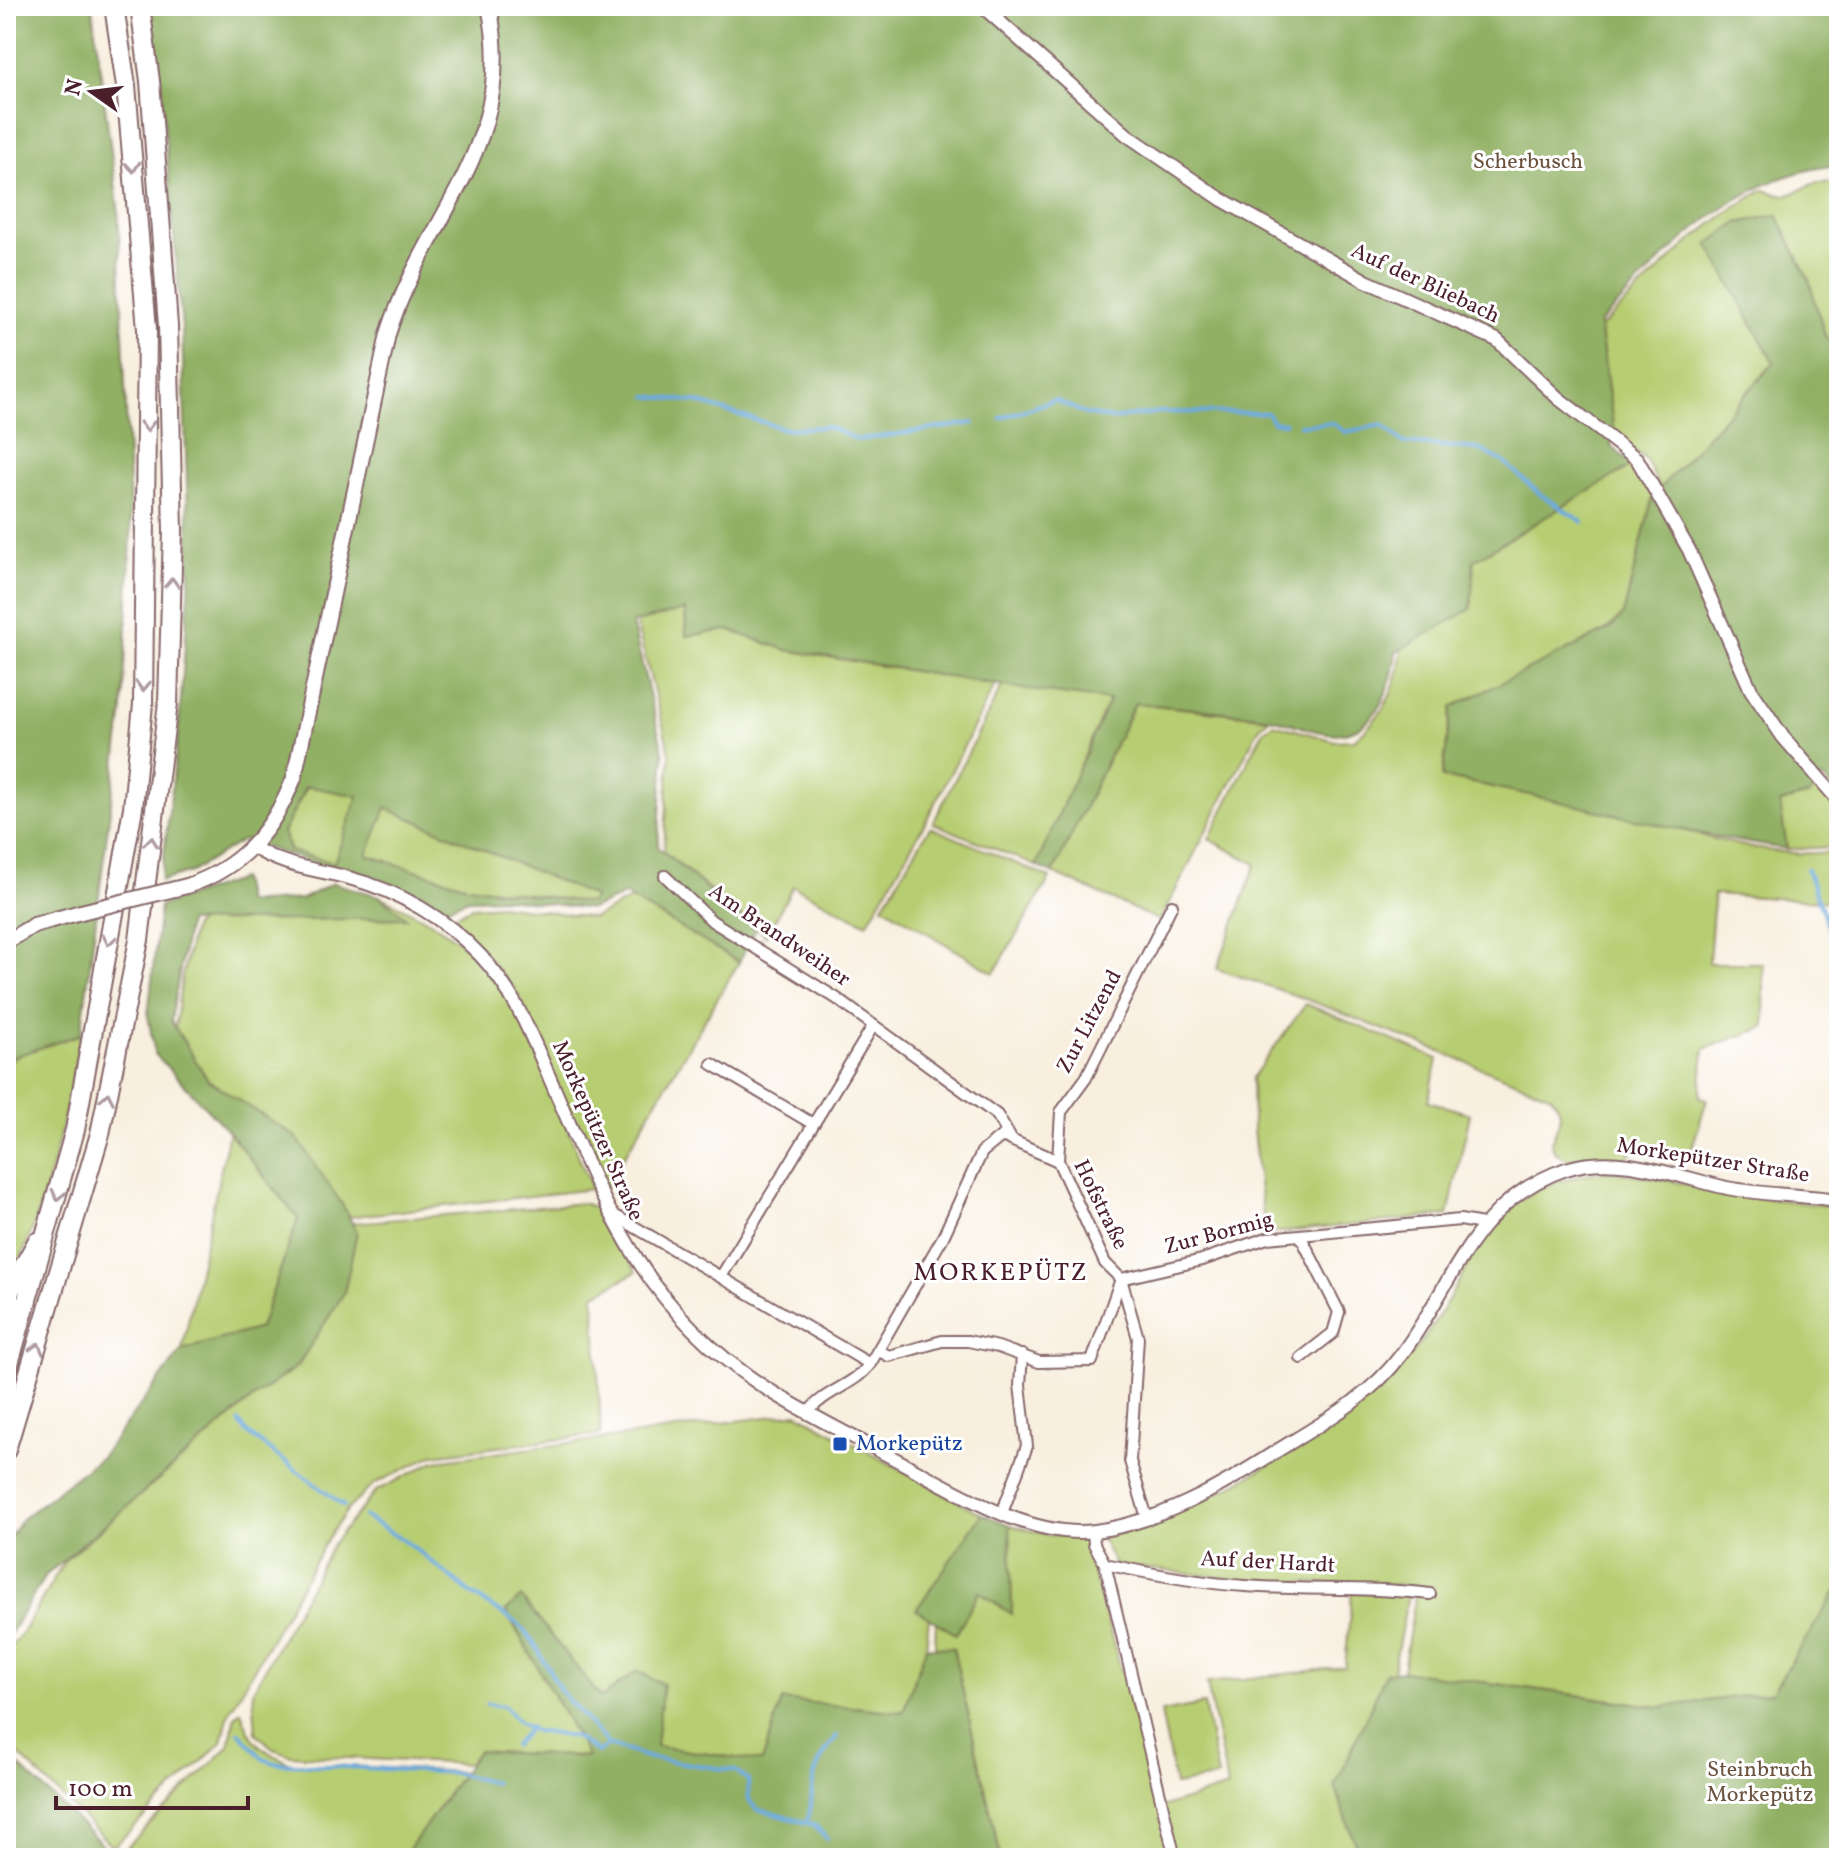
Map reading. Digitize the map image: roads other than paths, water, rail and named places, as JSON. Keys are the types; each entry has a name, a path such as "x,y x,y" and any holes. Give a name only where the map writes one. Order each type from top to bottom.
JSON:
{"highway":[{"path":"6,1374 50,1229 75,1130 133,808 143,704 147,329 126,86 114,6"},
{"path":"6,1450 100,1134 139,940 168,703 173,531 168,326 150,81 140,6"},
{"path":"6,1298 39,1237 50,1229"}],"main road":[{"path":"6,942 34,925 187,886 224,870 253,847 278,814 302,755 375,391 395,312 474,162 485,128 493,94 493,26 489,6"}],"street":[{"name":"Auf der Bliebach","path":"982,6 1127,135 1209,191 1366,281 1497,340 1558,398 1637,459 1689,550 1751,690 1783,737 1839,801"},
{"name":"Morkepützer Straße","path":"253,847 274,861 351,878 397,895 439,918 481,956 515,999 607,1212 645,1273 685,1320 737,1368 808,1413 1002,1513 1051,1528 1093,1532 1147,1518 1247,1470 1352,1404 1397,1361 1437,1304 1483,1224 1499,1206 1531,1184 1571,1167 1602,1163 1730,1188 1839,1200"},
{"name":"Am Brandweiher","path":"665,876 712,921 836,998 997,1115 1010,1137"},
{"name":"Zur Litzend","path":"1058,1161 1061,1112 1086,1078 1172,905"},
{"path":"722,1275 873,1026"},
{"path":"712,1064 813,1124"},
{"path":"808,1413 814,1404 862,1375 879,1351 943,1237 982,1152 995,1139 1010,1137"},
{"name":"Hofstraße","path":"1010,1137 1058,1161 1105,1263 1121,1279 1138,1338 1130,1461 1147,1518"},
{"path":"607,1212 722,1275 870,1364"},
{"name":"Zur Bormig","path":"1121,1279 1202,1260 1267,1238 1460,1220 1483,1224"},
{"name":"Zur Bormig","path":"1300,1235 1339,1312 1333,1333 1301,1358"},
{"path":"879,1351 889,1356 942,1341 968,1341 1039,1362 1092,1361 1121,1279"},
{"path":"1002,1513 1027,1446 1020,1385 1022,1355"},
{"path":"1093,1532 1094,1544 1105,1564 1175,1858"},
{"name":"Auf der Hardt","path":"1105,1564 1162,1576 1246,1586 1356,1587 1430,1594"}],"waterway":[{"path":"647,396 696,402 785,429 828,427 858,440 974,423"},
{"path":"1001,418 1055,400 1086,414 1112,419 1160,412 1267,413 1273,422 1285,423"},
{"path":"1300,425 1333,423 1345,432 1382,425 1404,443 1479,449 1504,462 1541,495 1583,522"},
{"path":"1807,869 1839,956"},
{"path":"239,1422 247,1433 344,1506"},
{"path":"364,1516 412,1546 470,1593 519,1625 533,1641 562,1693 609,1745"},
{"path":"487,1704 504,1706 519,1723 535,1731 574,1737 598,1752 609,1745 650,1758 736,1771 748,1780 749,1800 756,1809 815,1825 827,1839"},
{"path":"514,1746 530,1727"},
{"path":"239,1732 263,1759 275,1763 456,1773 494,1783"},
{"path":"807,1821 817,1767 837,1736"}],"place":[{"name":"Morkepütz","path":"840,1444"}],"district":[{"name":"MORKEPÜTZ","path":"1001,1273"}],"park label":[{"name":"Scherbusch","path":"1528,162"},
{"name":"Steinbruch Morkepütz","path":"1760,1782"}]}
